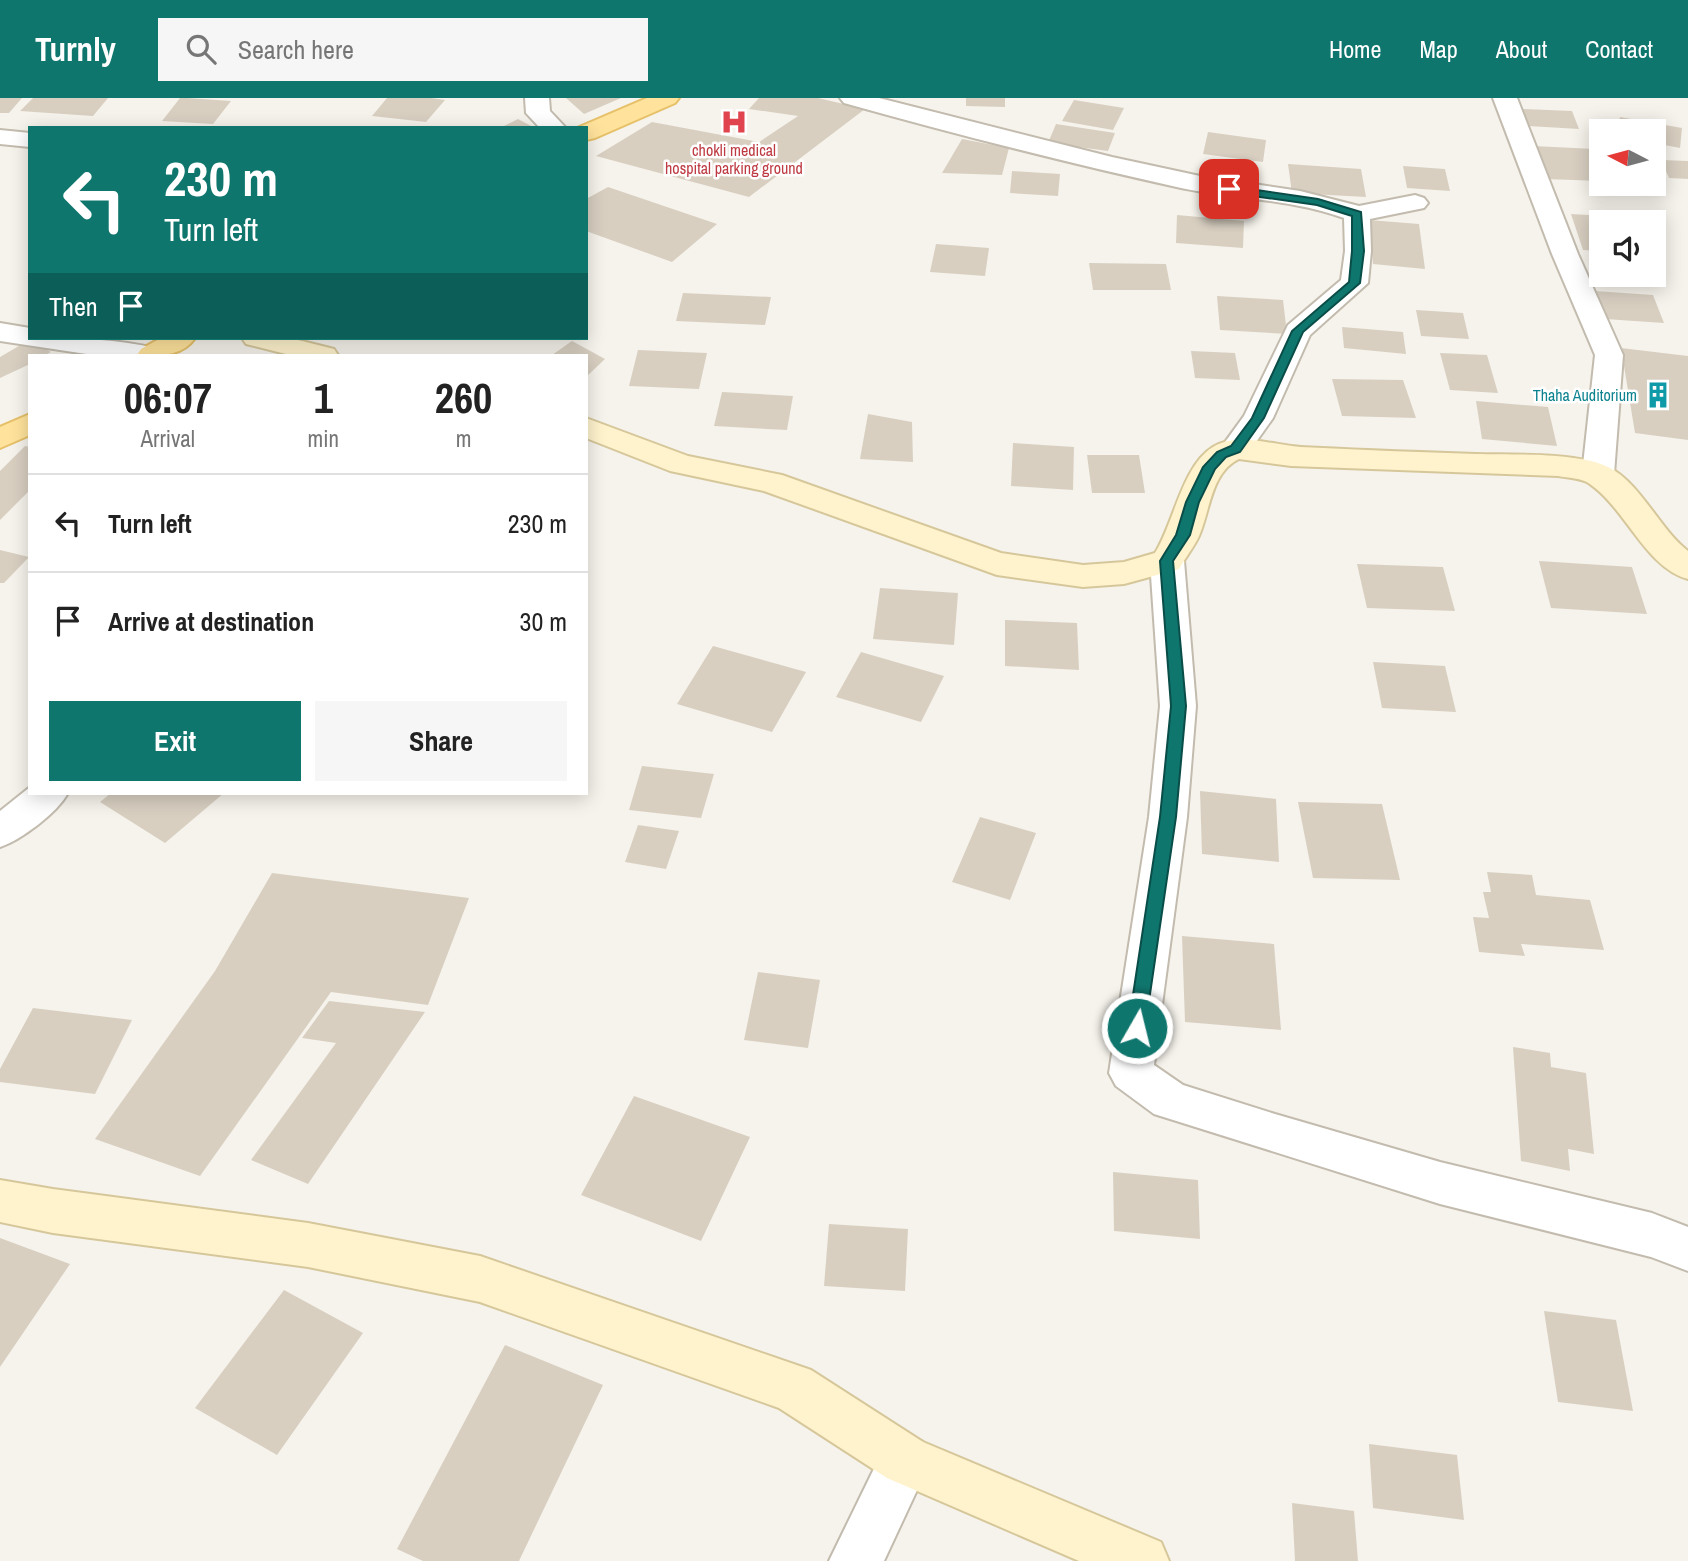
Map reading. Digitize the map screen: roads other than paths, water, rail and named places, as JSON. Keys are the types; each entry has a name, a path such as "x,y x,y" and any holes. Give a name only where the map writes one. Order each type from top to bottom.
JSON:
{"main road":[{"path":"588,132 667,98"},
{"path":"152,354 177,340"},
{"path":"265,340 320,354"},
{"path":"0,439 28,424"},
{"path":"588,428 681,464 771,482 997,565 1083,576 1124,573 1167,561 1183,535 1193,502 1210,467 1222,454 1235,449 1291,456 1558,466 1598,474 1626,499 1671,555 1688,568"},
{"path":"0,1201 53,1211 307,1245 480,1279 793,1388 905,1460 1142,1561"}],"street":[{"path":"537,98 538,113 552,126"},
{"path":"852,98 954,127 1122,167 1253,194 1318,202 1357,215 1415,203"},
{"path":"1505,98 1565,254 1609,355 1598,474"},
{"path":"0,137 28,140"},
{"path":"1235,449 1258,418 1298,331 1354,283 1358,251 1357,215"},
{"path":"0,332 28,337"},
{"path":"49,340 143,354"},
{"path":"1167,561 1178,706 1168,817 1131,1073 1170,1100 1275,1134 1440,1183 1652,1235 1688,1249"},
{"path":"0,832 46,795"},
{"path":"856,1561 905,1460"}],"place":[{"name":"chokli medical hospital parking ground","path":"734,122"},
{"name":"Thaha Auditorium","path":"1658,395"}]}
